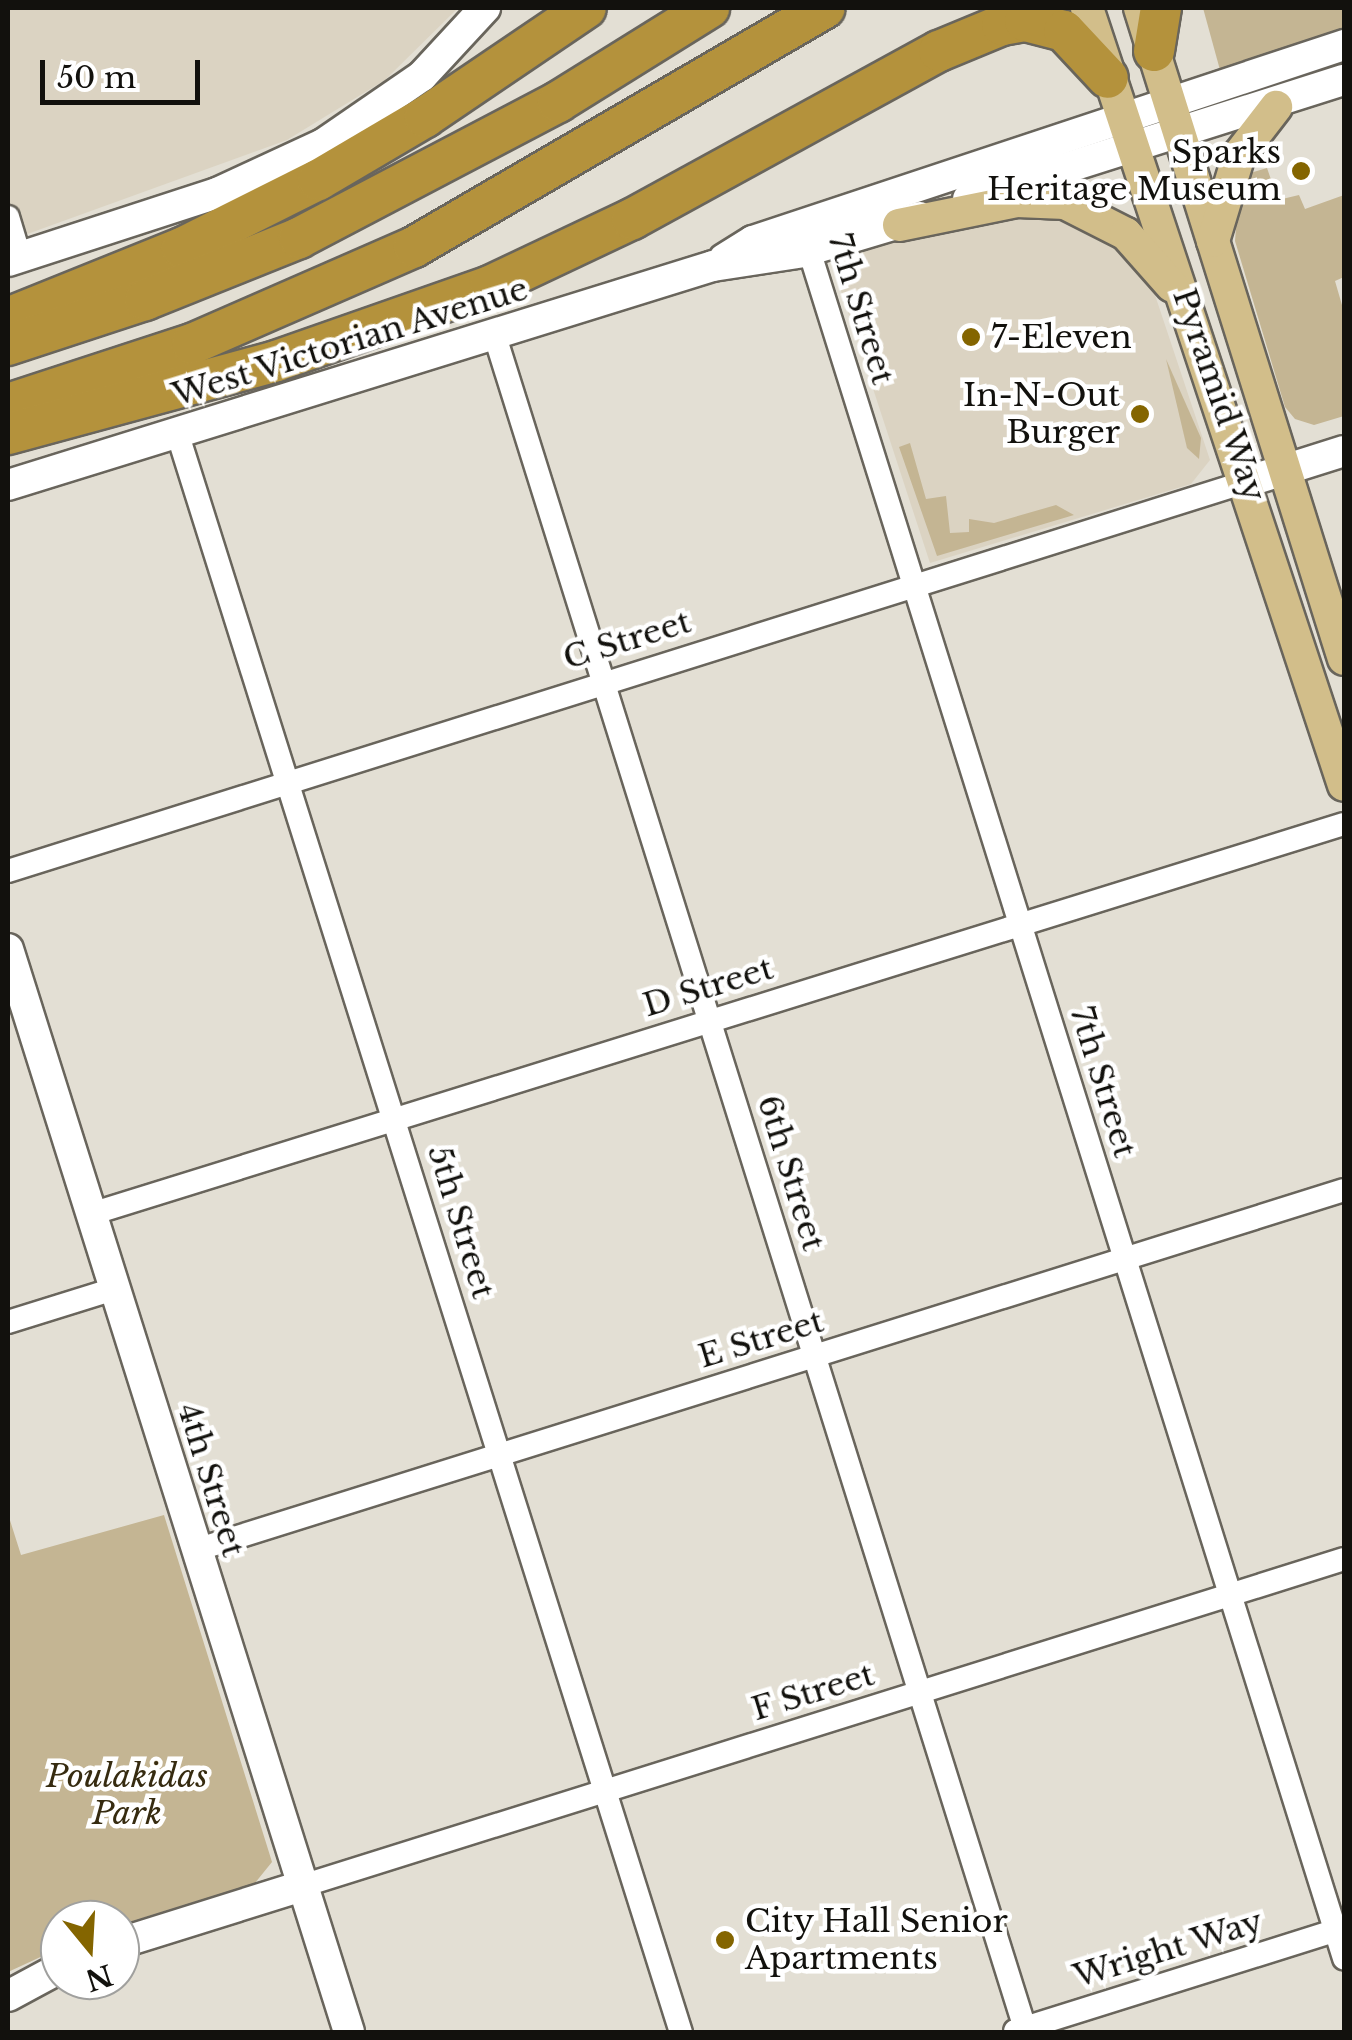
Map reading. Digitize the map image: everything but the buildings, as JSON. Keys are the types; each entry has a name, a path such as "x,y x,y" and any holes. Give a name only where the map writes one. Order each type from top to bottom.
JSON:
{"highway":[{"path":"8,317 105,281 276,202 425,117 586,8"},
{"path":"8,345 144,300 299,238 558,102 709,8"},
{"path":"8,404 192,344 414,246 824,8"},
{"path":"938,51 984,8"},
{"path":"1154,51 1161,8"},
{"path":"8,434 276,362 490,286 632,219 938,51 1002,26 1040,23 1078,42 1108,78"}],"main road":[{"name":"Pyramid Way","path":"1087,8 1121,118 1188,304 1344,658"},
{"name":"Pyramid Way","path":"1140,8 1214,241 1267,476 1344,785"},
{"path":"1214,241 1239,155 1276,107"},
{"path":"899,225 1016,200 1065,204 1126,234 1188,304"}],"street":[{"path":"8,217 14,259 217,192 323,144 422,76 485,8"},
{"name":"West Victorian Avenue","path":"805,238 1121,118 1344,44"},
{"name":"West Victorian Avenue","path":"8,485 712,266 753,241 899,225 1276,107 1344,80"},
{"name":"7th Street","path":"805,238 1230,1595 1340,1929 1344,1958"},
{"name":"6th Street","path":"494,333 920,1692 1021,2031"},
{"name":"5th Street","path":"178,432 681,2032"},
{"path":"1267,476 1344,451"},
{"name":"C Street","path":"8,872 1267,476"},
{"name":"D Street","path":"91,1214 1344,824"},
{"name":"4th Street","path":"8,948 349,2032"},
{"name":"E Street","path":"196,1550 1344,1190"},
{"path":"8,1322 114,1289"},
{"name":"F Street","path":"302,1886 1344,1558"},
{"path":"140,1937 302,1886"},
{"name":"Wright Way","path":"1021,2031 1340,1929"},
{"path":"8,1996 40,1979"}],"shaded area":[{"path":"8,8 458,8 385,80 287,140 8,241"},
{"path":"1032,211 1105,232 1151,283 1210,460 1191,484 930,563 831,260 897,236"}],"green space":[{"path":"1203,8 1344,8 1344,27 1337,39 1220,70"},
{"path":"1267,168 1278,200 1299,195 1305,209 1344,195 1344,277 1335,281 1344,312 1344,416 1314,425 1295,419 1285,407 1235,241 1240,176"},
{"path":"1166,359 1201,438 1199,459 1187,448"},
{"path":"910,443 926,499 946,496 950,533 969,532 969,519 994,523 1056,505 1074,515 937,556 899,447"},
{"name":"Poulakidas Park","path":"8,1514 21,1555 164,1515 272,1862 255,1883 140,1919 140,1900 40,1900 40,1957 8,1972"}],"place":[{"name":"Sparks Heritage Museum","path":"1301,171"},
{"name":"7-Eleven","path":"971,337"},
{"name":"In-N-Out Burger","path":"1140,414"},
{"name":"City Hall Senior Apartments","path":"725,1940"}]}
